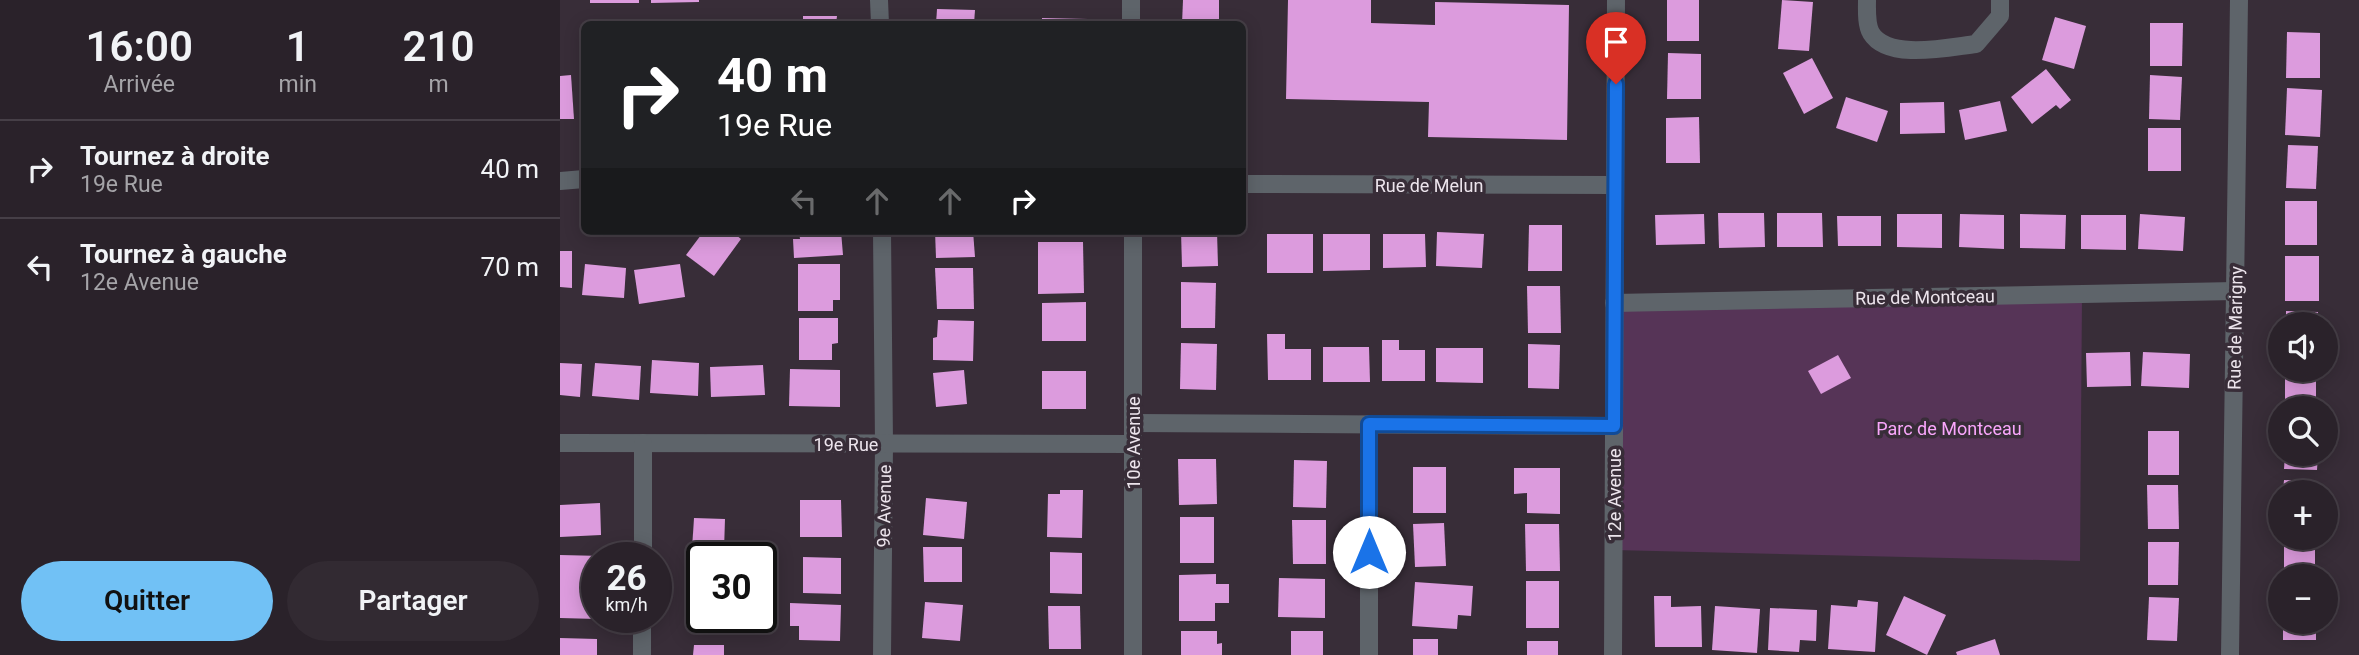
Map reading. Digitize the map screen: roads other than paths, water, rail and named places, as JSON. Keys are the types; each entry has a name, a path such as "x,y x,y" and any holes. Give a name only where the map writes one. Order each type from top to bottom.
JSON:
{"street":[{"path":"879,0 880,21"},
{"path":"1131,0 1131,21"},
{"name":"12e Avenue","path":"1613,655 1616,0"},
{"path":"1867,0 1869,30 1877,41 1905,51 1976,44 2000,16 2000,0"},
{"name":"Rue de Marigny","path":"2230,655 2239,0"},
{"path":"560,181 581,179"},
{"name":"Rue de Melun","path":"1246,184 1615,185"},
{"name":"9e Avenue","path":"882,235 882,655"},
{"name":"10e Avenue","path":"1133,235 1133,655"},
{"name":"Rue de Montceau","path":"1614,303 2235,291"},
{"path":"1133,423 1614,426"},
{"path":"1369,424 1369,655"},
{"name":"19e Rue","path":"560,443 1132,444"},
{"path":"643,443 643,542"},
{"path":"642,633 642,655"}],"park label":[{"name":"Parc de Montceau","path":"1949,428"}]}
